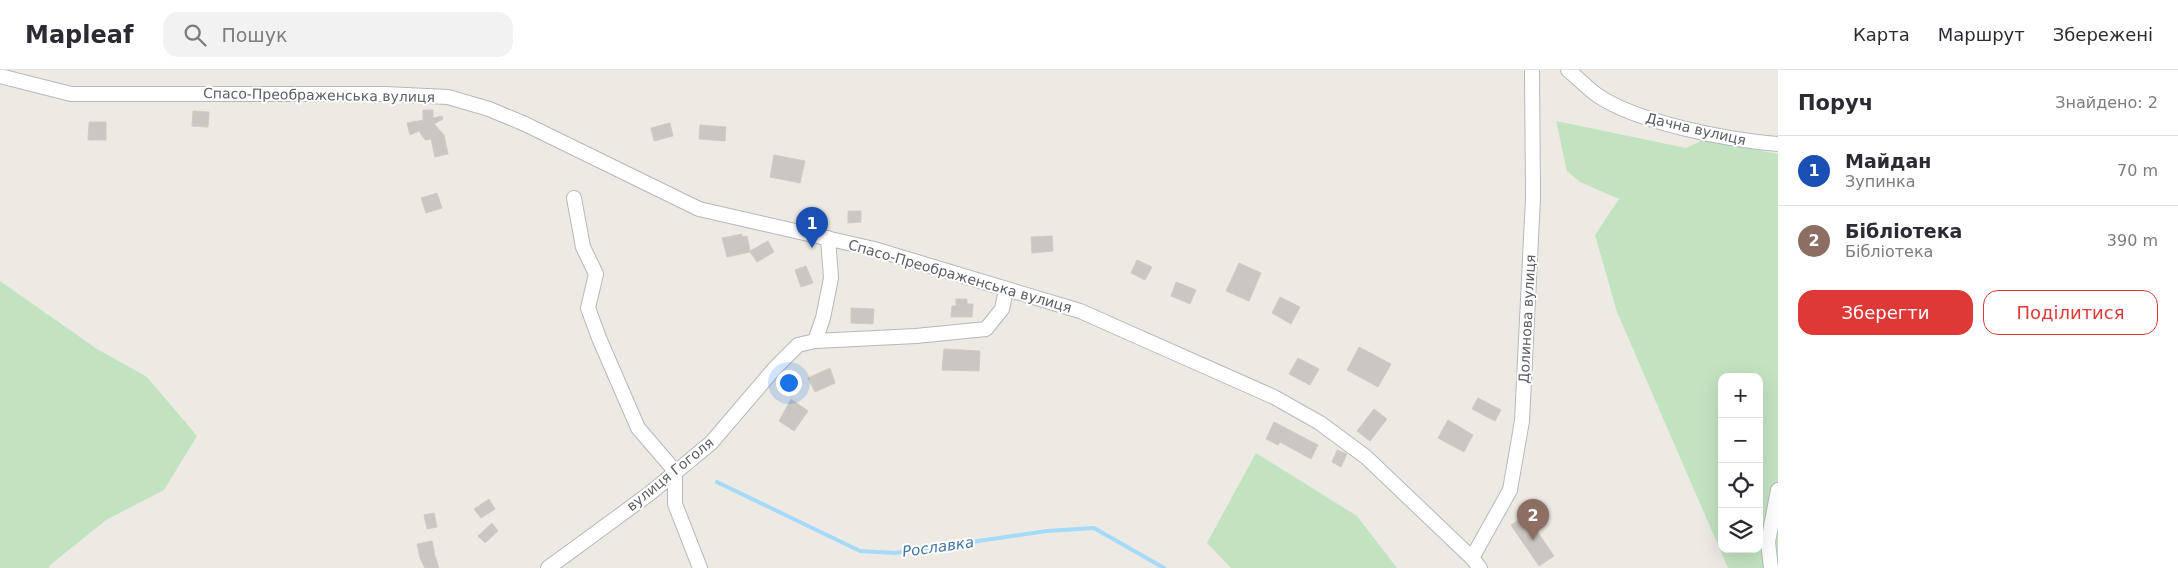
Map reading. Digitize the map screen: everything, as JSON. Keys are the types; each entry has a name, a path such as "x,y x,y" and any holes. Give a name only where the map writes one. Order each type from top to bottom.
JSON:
{"street":[{"name":"Долинова вулиця","path":"1476,563 1510,490 1522,422 1533,198 1532,70"},
{"name":"Дачна вулиця","path":"1568,70 1598,95 1642,118 1747,142 1778,144"},
{"name":"Спасо-Преображенська вулиця","path":"0,76 70,94 385,94 448,97 489,109 525,124 699,209 874,249 1080,311 1274,397 1320,423 1366,457 1476,563"},
{"path":"574,198 583,246 596,274 588,308 638,428 675,471 675,504 700,568"},
{"path":"828,238 831,278 824,318 815,341 916,336 986,329 1002,309 1006,290"},
{"name":"вулиця Гоголя","path":"548,568 649,494 711,443 775,368 798,346 815,341"},
{"path":"1771,568 1768,542 1778,490"}],"green space":[{"path":"1556,121 1686,148 1703,140 1778,154 1778,568 1728,568 1721,553 1763,553 1763,373 1718,373 1718,545 1617,312 1595,235 1619,199 1580,182 1567,171"},
{"path":"0,281 97,349 147,377 197,436 164,490 106,520 50,565 49,568 0,568"},
{"path":"1256,453 1357,516 1397,568 1231,568 1207,543"}],"building":[{"path":"423,110 433,110 433,118 442,116 443,119 434,124 444,135 448,154 435,157 431,139 425,140 419,131 410,135 407,123 423,120"},
{"path":"193,111 209,112 208,127 192,126"},
{"path":"89,122 106,122 106,140 88,140"},
{"path":"670,123 673,136 654,141 651,128"},
{"path":"700,125 726,127 725,141 699,139"},
{"path":"774,155 805,161 800,183 770,177"},
{"path":"437,193 442,208 426,213 421,198"},
{"path":"848,211 861,211 861,222 848,223"},
{"path":"742,234 742,237 747,236 750,251 768,241 774,252 757,262 750,252 727,257 722,238"},
{"path":"1052,236 1053,251 1032,253 1031,237"},
{"path":"1137,260 1152,267 1145,280 1131,273"},
{"path":"1239,263 1261,273 1249,301 1226,291"},
{"path":"806,266 813,283 801,287 795,270"},
{"path":"1176,282 1196,290 1190,304 1171,296"},
{"path":"1280,297 1300,307 1291,324 1272,313"},
{"path":"956,299 967,299 967,304 973,304 972,317 951,317 952,306 956,306"},
{"path":"851,308 874,309 873,324 851,323"},
{"path":"1359,347 1391,364 1378,387 1347,370"},
{"path":"944,349 980,351 979,371 942,370"},
{"path":"1298,358 1319,369 1310,385 1289,374"},
{"path":"830,368 835,383 815,392 808,378"},
{"path":"1478,398 1501,410 1495,421 1472,409"},
{"path":"791,399 808,411 794,431 779,421"},
{"path":"1374,409 1387,419 1370,441 1357,431"},
{"path":"1448,420 1473,435 1464,452 1438,438"},
{"path":"1274,422 1318,445 1311,459 1280,442 1278,445 1266,439"},
{"path":"1337,450 1347,454 1341,467 1332,462"},
{"path":"489,499 495,509 481,518 474,509"},
{"path":"434,513 437,527 427,529 424,515"},
{"path":"1526,515 1554,556 1539,566 1511,525"},
{"path":"492,523 498,531 485,543 478,536"},
{"path":"432,541 439,568 425,568 420,558 417,544"}],"waterway":[{"name":"Рославка","path":"717,482 860,551 895,553 1047,531 1094,528 1164,568"}],"place":[{"name":"Майдан","path":"812,248"},
{"name":"Бібліотека","path":"1533,540"}]}
